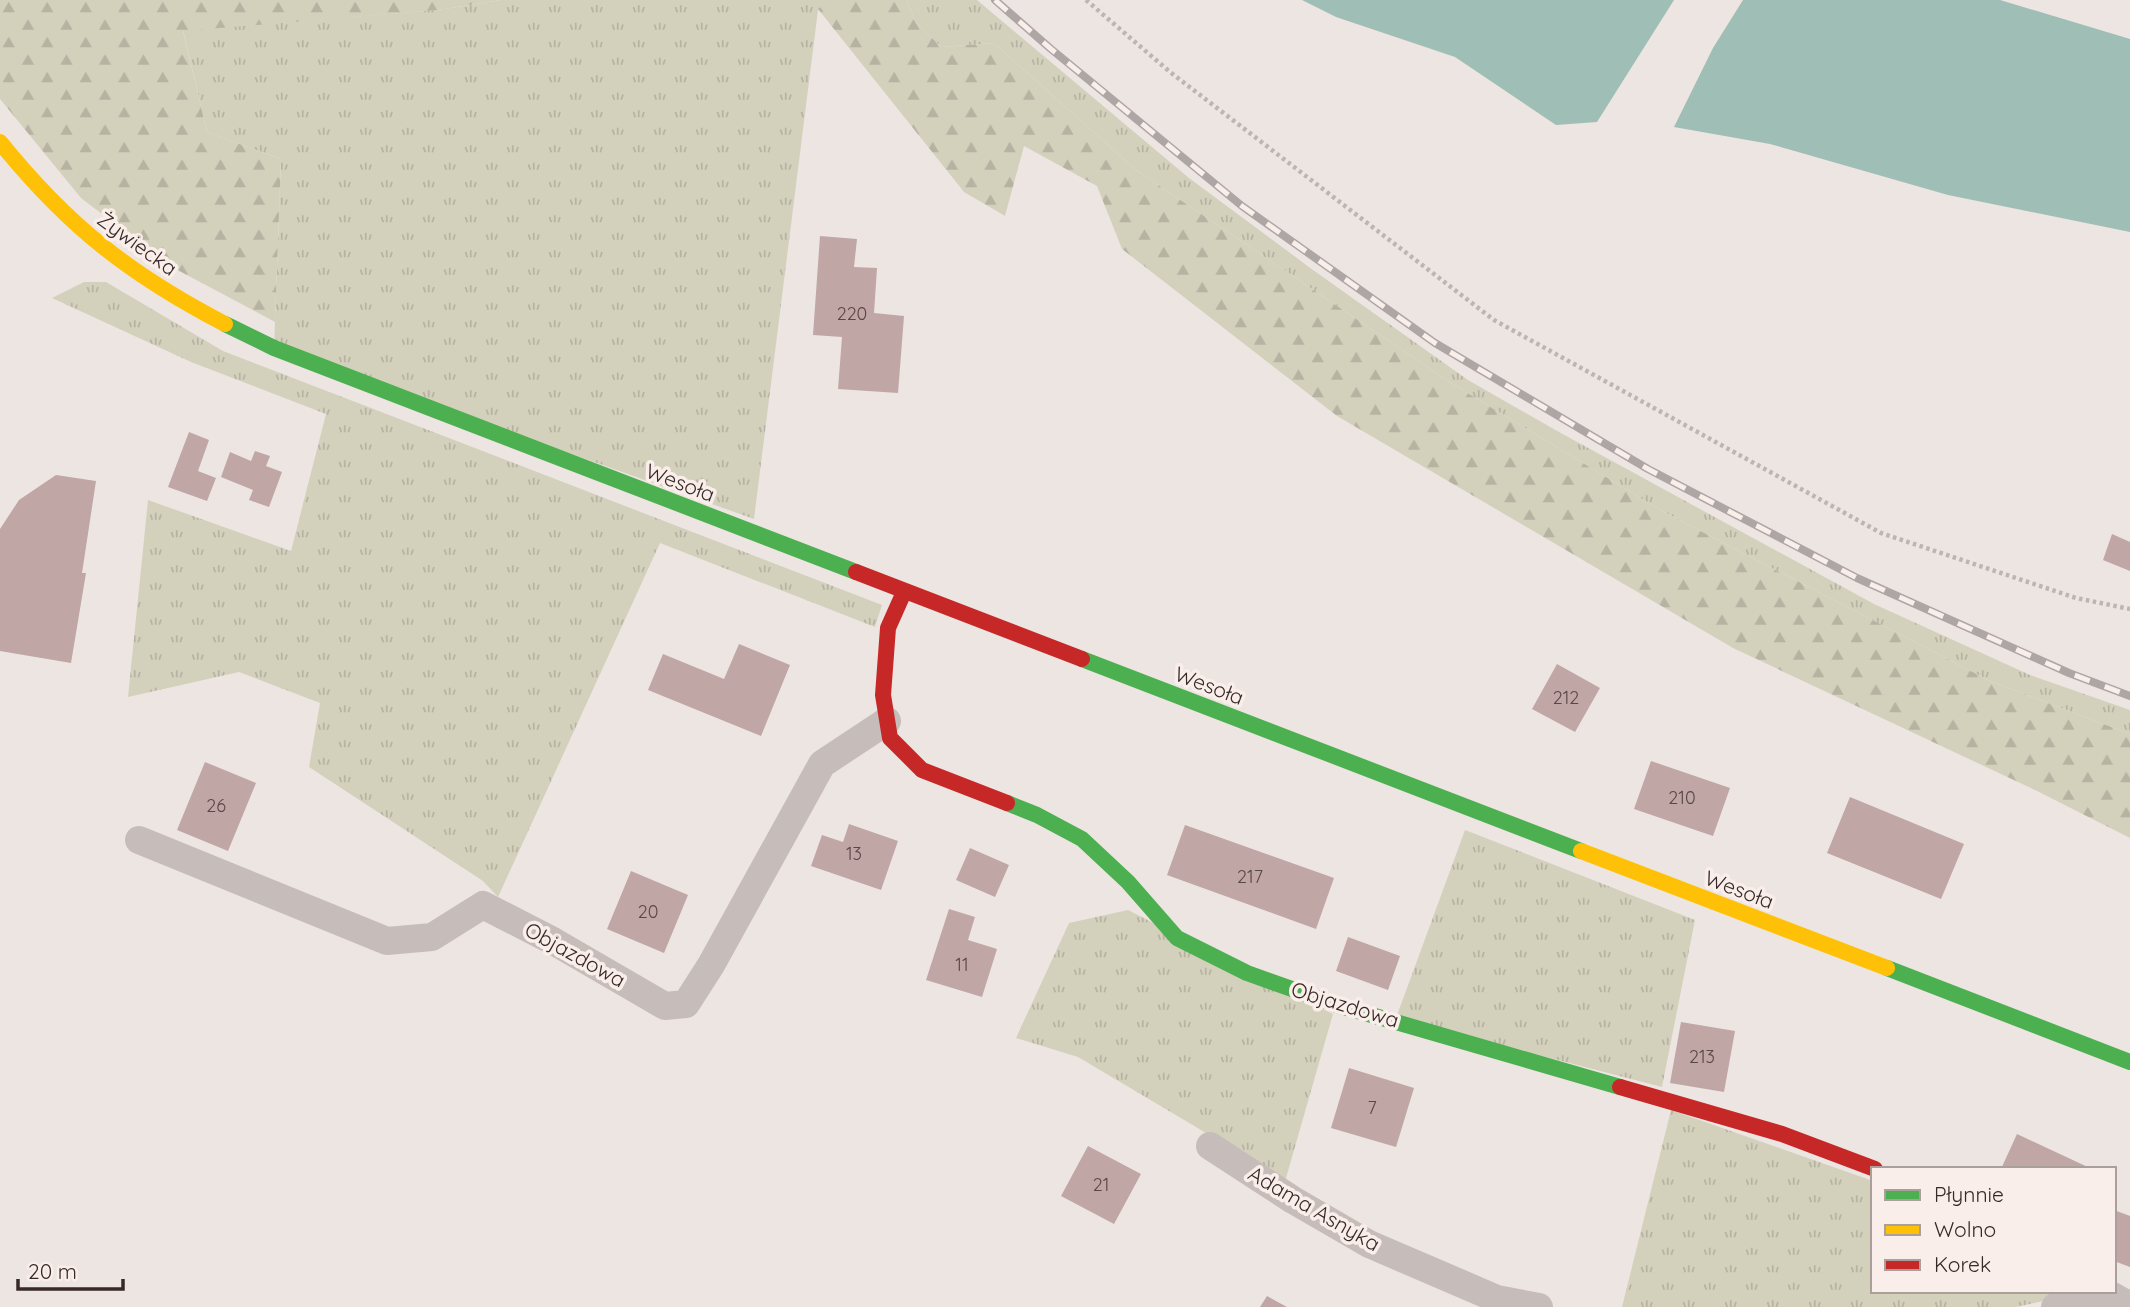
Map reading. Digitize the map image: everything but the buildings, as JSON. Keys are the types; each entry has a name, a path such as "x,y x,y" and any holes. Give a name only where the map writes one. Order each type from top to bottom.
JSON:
{"main road":[{"name":"Żywiecka","path":"0,142 49,199 93,240 181,301 274,348"},
{"name":"Wesoła","path":"274,348 2130,1062"},
{"name":"Objazdowa","path":"904,592 888,628 883,695 890,738 922,770 1037,815 1082,839 1128,882 1177,938 1247,973 1337,1005 1783,1134 1871,1167"}],"street":[{"name":"Objazdowa","path":"139,840 387,941 432,937 483,905 554,941 665,1006 686,1004 711,965 822,764 887,721"},
{"name":"Adama Asnyka","path":"1210,1146 1293,1200 1369,1244 1497,1299 1539,1307"},
{"path":"2055,1307 2116,1298"}],"path":[{"path":"1086,0 1170,72 1494,320 1881,533 2076,598 2130,609"}],"green space":[{"path":"0,0 501,0 438,10 183,31 207,132 281,159 275,322 170,266 81,198 0,99"},
{"path":"501,0 830,0 818,10 754,519 274,348 281,159 207,132 183,30 438,10"},
{"path":"830,0 907,0 915,21 941,47 994,43 1136,170 1451,383 1662,511 1990,681 2130,734 2130,838 2037,791 1733,648 1337,416 1122,249 1097,186 1024,146 1005,216 964,192 818,9"},
{"path":"907,0 977,0 1189,178 1468,380 1874,604 2030,675 2130,710 2130,734 1990,681 1662,511 1451,383 1136,170 994,43 941,47 915,21"},
{"path":"84,282 106,282 223,351 882,605 875,627 660,543 498,897 483,881 309,767 320,703 239,672 128,697 148,500 291,551 326,414 191,362 52,298"},
{"path":"1465,830 1695,920 1662,1087 1396,1018"},
{"path":"1128,910 1333,1014 1284,1185 1201,1130 1078,1057 1016,1038 1069,923"},
{"path":"1671,1110 1871,1180 1871,1293 2067,1293 2065,1296 2016,1307 1622,1307"}],"water":[{"path":"1302,0 1674,0 1597,122 1556,125 1455,57 1336,17"},
{"path":"1743,0 2000,0 2130,39 2130,232 1948,195 1770,144 1674,127 1713,48"}],"railway":[{"path":"995,0 1242,206 1435,343 1648,469 1857,578 2069,673 2130,696"}],"traffic: fast":[{"path":"225,324 274,348 856,572"},
{"path":"1082,659 1581,851"},
{"path":"1007,803 1037,815 1082,839 1128,882 1177,938 1247,973 1337,1005 1620,1087"},
{"path":"1887,968 2130,1062"}],"traffic: slow":[{"path":"0,142 50,199 102,246 159,286 225,324"},
{"path":"1581,851 1887,968"}],"traffic: jam":[{"path":"856,572 1082,659"},
{"path":"904,592 888,628 883,695 890,738 922,770 1007,803"},
{"path":"1620,1087 1782,1134 1871,1167"}]}
